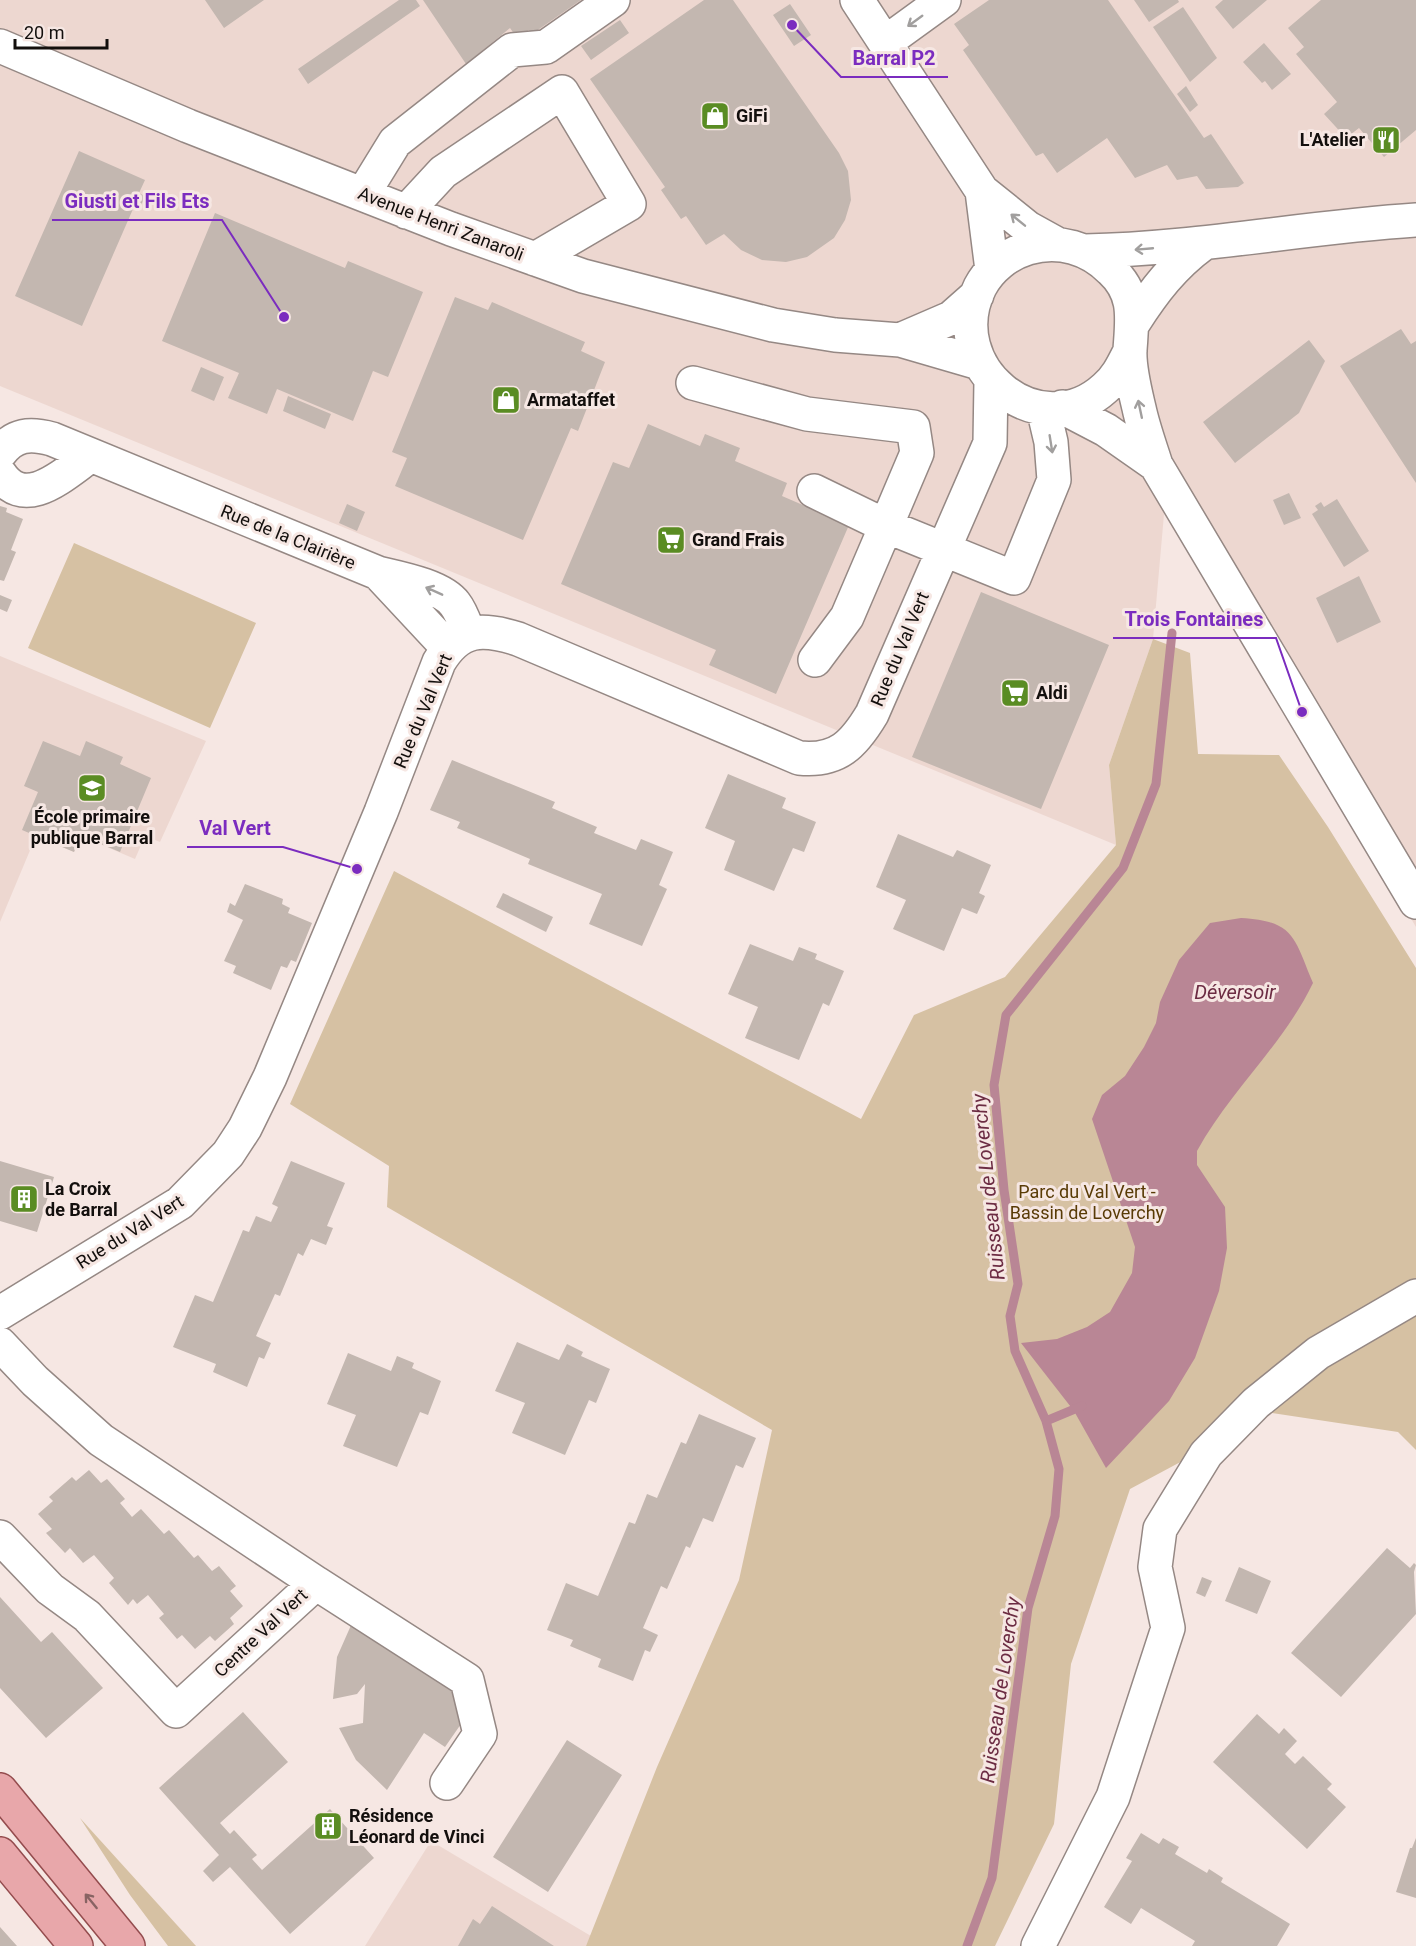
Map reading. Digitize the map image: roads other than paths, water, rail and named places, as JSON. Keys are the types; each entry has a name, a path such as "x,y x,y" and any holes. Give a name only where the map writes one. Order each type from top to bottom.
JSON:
{"main road":[{"path":"0,1790 128,1946"},
{"path":"0,1854 76,1946"}],"street":[{"path":"363,194 395,142 512,50 546,47 613,0"},
{"path":"857,0 982,191 1028,228 1114,272 1128,295 1140,412 1156,465 1416,902"},
{"path":"886,42 944,0"},
{"name":"Avenue Henri Zanaroli","path":"0,46 188,126 406,212 583,276 773,325 835,335 900,340 985,372"},
{"path":"406,212 443,172 562,92 629,204 535,259"},
{"path":"982,191 984,283 970,329 972,346 985,372 1010,397 1046,407 1106,430 1156,465"},
{"path":"984,283 1006,258 1039,245 1071,248 1203,244 1264,234 1416,220"},
{"path":"1046,407 1084,401 1105,389 1120,372 1132,336 1165,278 1180,261 1203,244"},
{"name":"Avenue Henri Zanaroli","path":"900,340 951,318 984,283"},
{"name":"Rue du Val Vert","path":"0,1312 180,1203 228,1154 245,1128 270,1077 381,812 439,662 458,641 495,632 518,639 799,758 818,760 831,756 853,741 872,714 990,443 985,372"},
{"path":"693,383 807,414 913,427 917,453 848,617 815,660"},
{"path":"814,491 886,526 1014,578 1054,480 1046,407"},
{"name":"Rue du Val Vert","path":"990,443 1046,407"},
{"name":"Rue de la Clairière","path":"3,445 15,438 35,435 378,573 407,602 458,641"},
{"path":"0,474 6,483 19,490 43,489 90,456"},
{"path":"1038,1946 1113,1797 1168,1629 1155,1567 1160,1529 1206,1454 1256,1403 1318,1353 1416,1296"},
{"name":"Centre Val Vert","path":"0,1344 35,1381 102,1440 315,1583 176,1711 87,1616 50,1589 0,1537"},
{"path":"315,1583 466,1680 480,1734 447,1783"}],"water":[{"name":"Déversoir","path":"1241,918 1272,923 1283,928 1296,943 1313,983 1287,1027 1225,1108 1197,1151 1197,1165 1225,1207 1227,1248 1219,1291 1195,1358 1169,1401 1106,1468 1074,1411 1021,1343 1057,1339 1087,1327 1110,1312 1132,1273 1135,1247 1092,1119 1102,1095 1125,1076 1144,1047 1156,1023 1160,1002 1179,960 1210,923"}],"waterway":[{"name":"Ruisseau de Loverchy","path":"967,1946 992,1878 1028,1608 1055,1516 1059,1469 1046,1421 1015,1351 1010,1316 1018,1284 1004,1190 994,1085 1006,1015 1123,868 1156,784 1172,633"},
{"path":"1046,1421 1082,1406"}],"place":[{"name":"Barral P2","path":"792,25"},
{"name":"GiFi","path":"715,116"},
{"name":"L'Atelier","path":"1386,140"},
{"name":"Giusti et Fils Ets","path":"284,317"},
{"name":"Armataffet","path":"506,400"},
{"name":"Grand Frais","path":"671,540"},
{"name":"Aldi","path":"1015,693"},
{"name":"Trois Fontaines","path":"1302,712"},
{"name":"École primaire publique Barral","path":"92,788"},
{"name":"Val Vert","path":"357,869"},
{"name":"La Croix de Barral","path":"24,1199"},
{"name":"Résidence Léonard de Vinci","path":"328,1826"}],"park label":[{"name":"Parc du Val Vert - Bassin de Loverchy","path":"1087,1202"}]}
